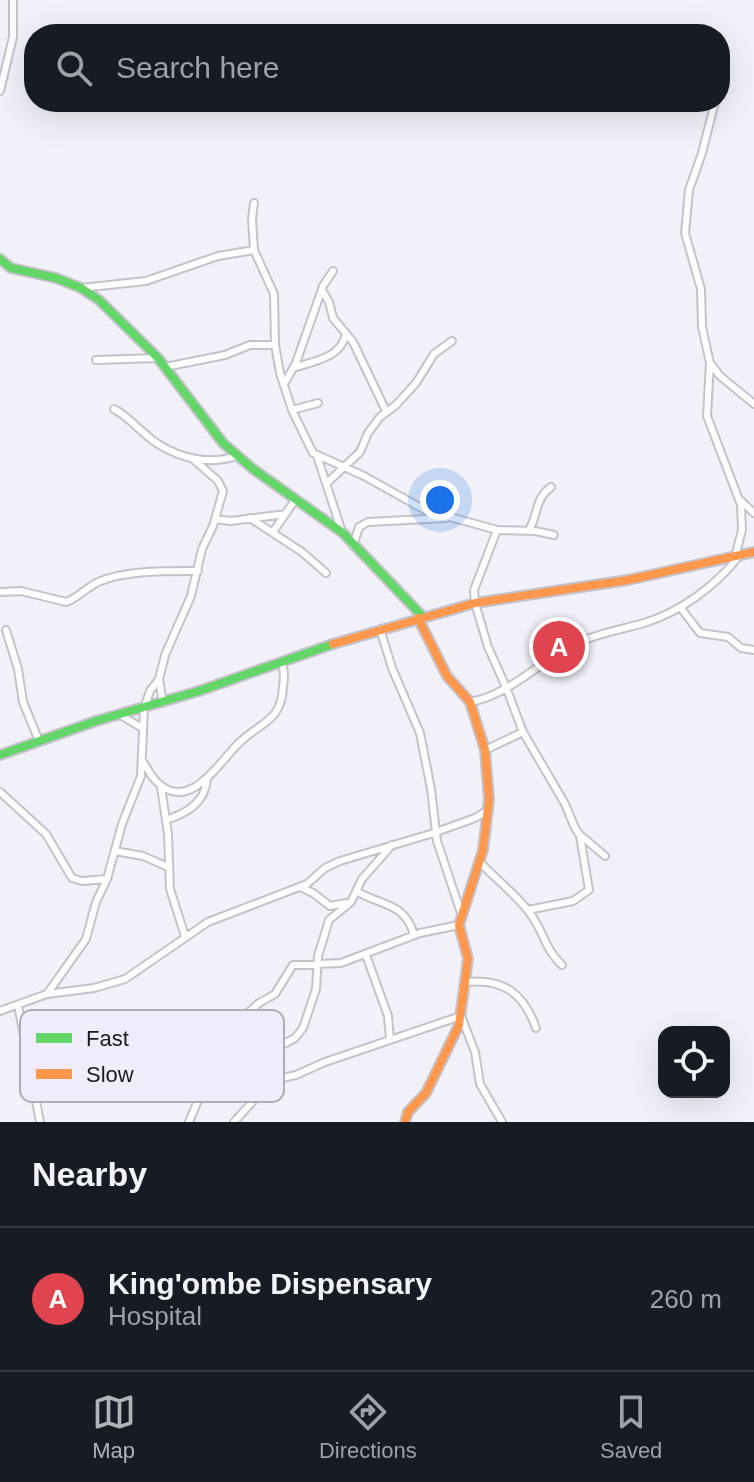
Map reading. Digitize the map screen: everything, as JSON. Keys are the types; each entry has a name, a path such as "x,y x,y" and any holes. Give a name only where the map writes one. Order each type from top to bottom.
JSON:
{"street":[{"path":"0,91 13,37 13,0"},
{"path":"470,702 488,698 576,643 646,622 680,607 721,577 737,556 742,530 739,499 707,416 710,363 702,327 701,285 684,224 689,190 712,112"},
{"path":"254,203 254,250 274,294 275,345 292,410 310,449 317,456 364,476 419,507 497,530 529,530 554,535"},
{"path":"81,288 146,281 218,256 254,250"},
{"path":"0,259 11,268 56,278 81,288 99,300 158,358 216,435 236,456 343,533 420,617 447,676 470,702 485,750 489,777 488,810 480,862 459,925 468,959 461,1016 456,1035 426,1093 408,1112 405,1122"},
{"path":"284,384 322,290 333,271"},
{"path":"322,290 333,318 353,342 386,411"},
{"path":"293,368 333,354 343,345 346,334"},
{"path":"327,483 364,446 368,433 416,383 436,352 452,341"},
{"path":"165,367 225,355 250,345 275,345"},
{"path":"96,360 158,358"},
{"path":"710,363 720,376 754,404"},
{"path":"292,410 318,403"},
{"path":"114,409 158,444 192,458 218,461 236,456"},
{"path":"317,456 343,533"},
{"path":"47,994 86,939 128,805 139,784 143,762 144,708 150,691 159,679 169,643 186,607 202,549 215,519 223,488 192,458"},
{"path":"529,530 540,496 551,487"},
{"path":"739,499 754,513"},
{"path":"273,532 295,500"},
{"path":"215,519 231,521 286,514"},
{"path":"250,518 326,573"},
{"path":"353,546 359,527 368,522 451,518"},
{"path":"497,530 475,582 475,603 488,647 523,732 579,834 589,890 573,901 528,910"},
{"path":"0,755 420,617 475,603 628,580 754,552"},
{"path":"0,592 21,591 66,602 92,585 113,578 198,571"},
{"path":"680,607 700,633 728,637 741,648 754,650"},
{"path":"380,629 392,668 420,733 442,860 461,913"},
{"path":"6,630 18,669 23,702 39,741"},
{"path":"161,786 171,790 196,787 224,763 239,742 279,710 284,684 282,663"},
{"path":"159,679 163,703"},
{"path":"119,714 142,728"},
{"path":"485,750 523,732"},
{"path":"143,762 161,786 170,889 185,936"},
{"path":"166,820 185,813 197,803 207,779"},
{"path":"0,792 46,834 74,880 107,879"},
{"path":"0,1011 47,994 94,988 125,979 185,936 227,913 300,887 340,861 436,832 488,810"},
{"path":"579,834 605,856"},
{"path":"284,1043 299,1033 316,989 320,949 329,920 352,899 362,879 392,845"},
{"path":"115,851 143,856 168,867"},
{"path":"480,862 528,910 540,928 549,952 562,965"},
{"path":"300,887 330,906 352,899"},
{"path":"356,891 401,911 410,919 414,935"},
{"path":"251,1010 275,994 291,966 300,963 341,963 414,935 459,925"},
{"path":"366,955 388,1016 390,1040"},
{"path":"466,982 484,981 513,990 527,1006 536,1028"},
{"path":"18,1005 20,1016"},
{"path":"284,1078 461,1016"},
{"path":"461,1016 475,1052 480,1084 502,1122"},
{"path":"36,1102 40,1122"},
{"path":"189,1122 197,1102"},
{"path":"234,1122 252,1102"}],"traffic: fast":[{"path":"0,259 11,268 56,278 81,288 99,300 158,358 223,443 253,469 343,533 423,617"},
{"path":"0,755 333,644"}],"traffic: slow":[{"path":"333,644 475,603 628,580 754,552"},
{"path":"405,1122 408,1112 426,1093 459,1025 468,959 459,925 483,850 489,800 485,750 470,702 447,676 418,618"}],"place":[{"name":"King'ombe Dispensary","path":"559,647"}]}
